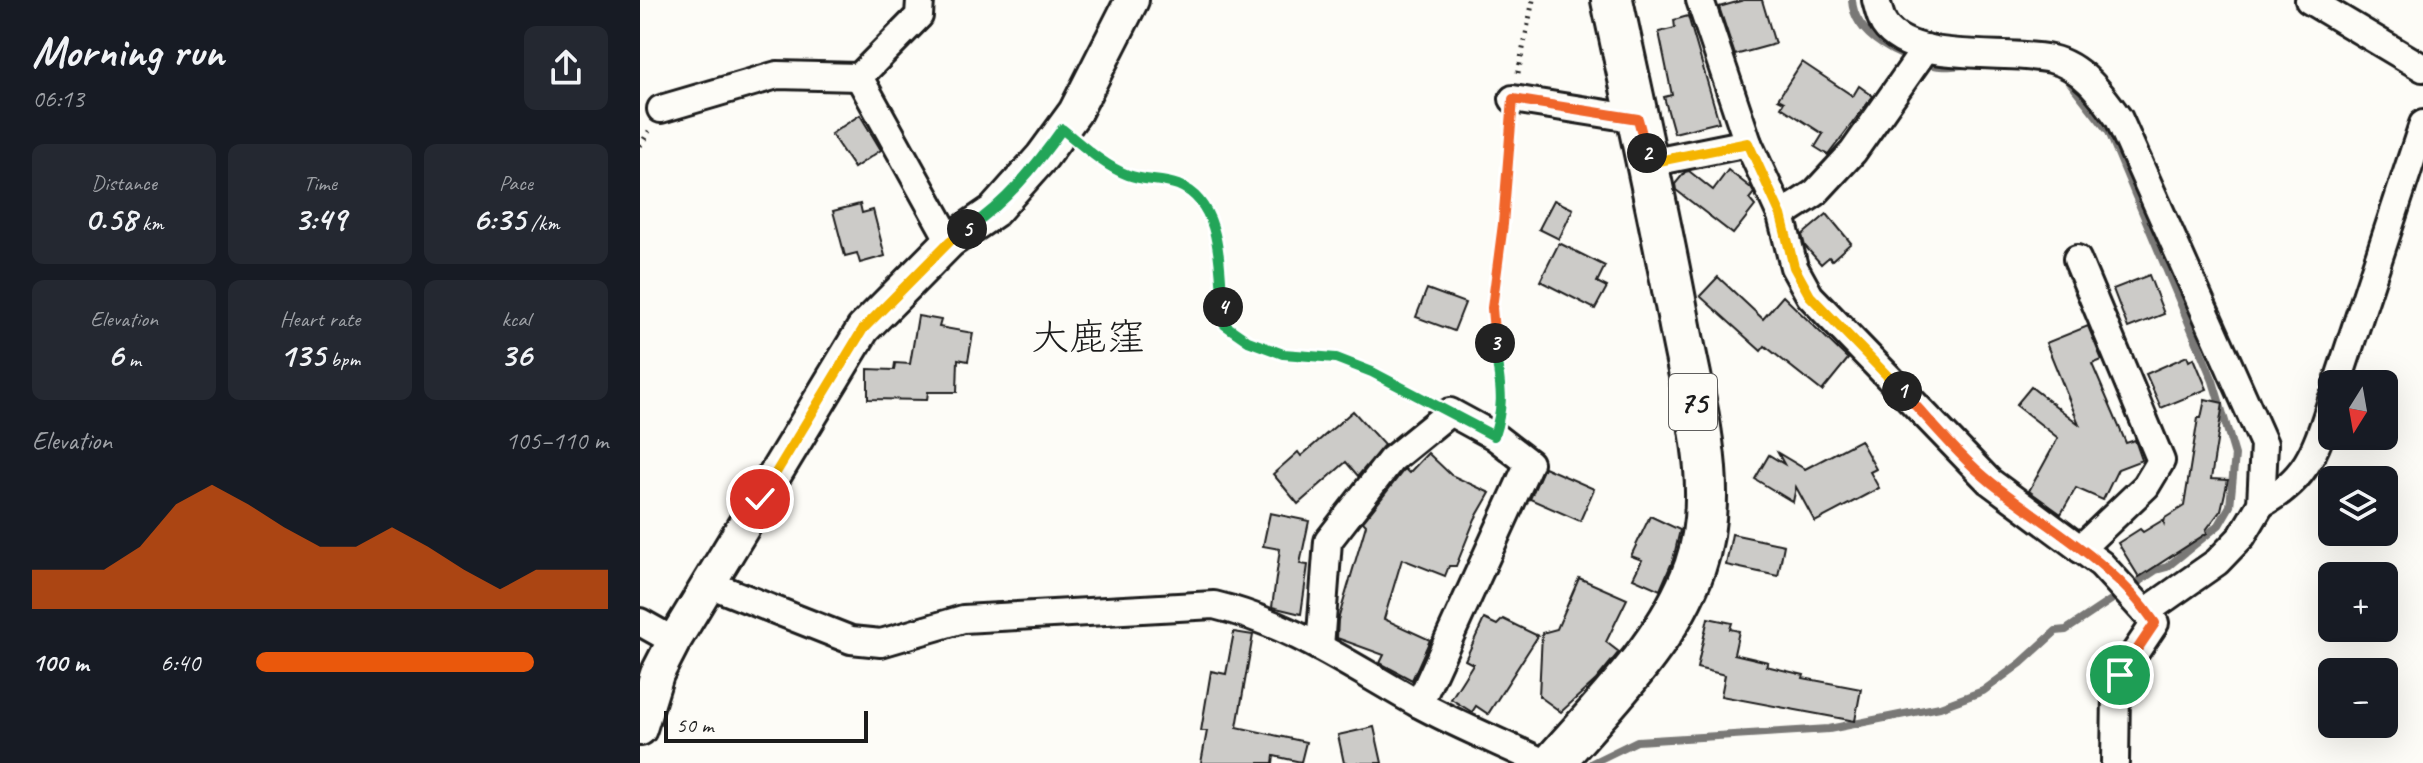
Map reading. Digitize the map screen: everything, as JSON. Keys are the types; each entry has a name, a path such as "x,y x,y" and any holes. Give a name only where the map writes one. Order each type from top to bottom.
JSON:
{"main road":[{"name":"75","path":"1553,763 1645,655 1666,622 1695,567 1706,513 1703,460 1649,163 1612,0"}],"street":[{"path":"661,109 777,75 859,77 919,16 920,0"},
{"path":"640,729 657,674 674,641 863,329 950,241 994,211 1042,157 1075,112 1132,0"},
{"path":"1700,0 1748,143 1781,215 1794,267 1810,296 1989,481 2101,564 2155,623 2120,675 2116,691 2115,763"},
{"path":"1876,0 1884,24 1901,39 1925,49 2053,59 2093,83 2119,119 2264,444 2261,504 2242,536 2217,562 2147,611"},
{"path":"2309,0 2423,68"},
{"path":"1781,215 1815,193 1853,152 1925,49"},
{"path":"859,77 950,241"},
{"path":"1513,99 1638,119"},
{"path":"2342,370 2423,124"},
{"path":"1649,163 1748,143"},
{"path":"2077,259 2161,461 2146,486 2080,549"},
{"path":"1320,647 1328,541 1391,460 1450,412 1494,436 1529,463 1419,704"},
{"path":"2261,504 2286,491 2312,460 2318,442"},
{"path":"709,584 851,640 881,643 963,619 1214,605 1254,614 1320,647 1419,704 1544,763"},
{"path":"640,622 674,641"}],"path":[{"path":"1494,436 1501,415 1503,391 1492,308 1503,224 1513,99 1533,0"},
{"path":"1062,129 1090,152 1128,175 1179,185 1204,207 1215,233 1225,325 1248,341 1283,354 1336,358 1360,367 1450,412"}],"building":[{"path":"1744,0 1762,0 1775,44 1735,55 1719,7"},
{"path":"1688,16 1719,122 1674,133 1664,97 1672,95 1659,32 1675,28 1674,20"},
{"path":"1802,62 1853,96 1859,86 1873,96 1828,155 1815,147 1823,134 1781,107 1784,102 1778,99"},
{"path":"860,115 881,150 854,168 831,134"},
{"path":"1728,170 1754,193 1749,199 1755,206 1733,234 1676,190 1675,184 1689,171 1713,190"},
{"path":"1554,200 1573,209 1559,239 1539,229"},
{"path":"860,204 862,213 873,210 885,256 860,263 857,253 845,256 833,211"},
{"path":"1827,214 1851,243 1832,260 1829,257 1821,264 1805,246 1802,235"},
{"path":"1559,243 1605,266 1597,282 1607,287 1595,309 1540,281"},
{"path":"2149,275 2164,314 2128,328 2113,289"},
{"path":"1718,277 1763,319 1783,296 1848,359 1822,391 1765,346 1761,351 1700,296"},
{"path":"1427,289 1465,303 1454,331 1416,317"},
{"path":"918,316 941,320 939,327 973,333 968,361 958,359 957,392 928,392 927,400 868,399 868,369 894,370 895,363 910,364"},
{"path":"2088,326 2102,360 2092,364 2126,443 2135,440 2142,460 2118,469 2103,500 2076,488 2061,514 2029,491 2058,438 2016,405 2031,387 2079,424 2046,343"},
{"path":"2187,356 2189,361 2194,358 2207,389 2161,408 2146,374"},
{"path":"2205,399 2223,403 2211,479 2228,480 2221,510 2206,530 2207,533 2139,577 2118,543 2140,529 2143,532 2163,520 2164,523 2165,518 2184,506 2198,418 2201,418"},
{"path":"1353,411 1384,445 1358,476 1346,462 1298,504 1273,474 1298,452 1301,456"},
{"path":"1860,440 1876,469 1870,472 1879,488 1815,522 1796,487 1793,502 1755,479 1769,455 1784,464 1778,453 1805,469"},
{"path":"1428,453 1451,475 1490,493 1475,519 1456,566 1449,566 1445,576 1402,559 1384,619 1430,640 1412,680 1380,663 1384,655 1337,638 1338,620 1366,525 1363,522 1403,471 1405,469 1409,473"},
{"path":"1544,467 1594,489 1580,521 1530,499"},
{"path":"1270,513 1309,521 1300,564 1308,565 1301,614 1272,607 1280,549 1263,546"},
{"path":"1650,516 1680,530 1673,560 1660,590 1633,578 1642,560 1631,556"},
{"path":"1732,534 1784,545 1778,576 1726,565"},
{"path":"1579,578 1627,599 1606,642 1619,652 1596,680 1561,712 1539,696 1542,633 1557,629"},
{"path":"1708,618 1732,623 1730,629 1739,631 1734,654 1768,662 1766,666 1804,675 1803,678 1861,689 1855,721 1721,696 1725,675 1697,668"},
{"path":"1484,619 1497,625 1503,619 1538,636 1488,714 1476,706 1472,712 1451,699 1473,664 1465,660"},
{"path":"1234,632 1253,635 1237,727 1306,742 1301,762 1274,756 1273,763 1201,763 1207,731 1201,731 1211,671 1226,674"},
{"path":"1374,727 1382,763 1344,763 1338,735"}],"waterway":[{"path":"1852,0 1861,25 1881,44 1920,62 1937,66 1965,65"},
{"path":"1592,763 1637,741 1829,729 1940,707 1983,691 2021,663 2056,631 2066,630 2156,570 2167,567 2219,525 2230,506 2235,455 2213,381 2109,132 2066,77"}],"district":[{"name":"大鹿窪","path":"1088,337"}],"route":[{"path":"760,499 863,329 950,241 994,211 1042,157 1062,129 1090,152 1128,175 1179,185 1204,207 1215,233 1225,325 1248,341 1283,354 1336,358 1372,372 1494,436 1501,415 1503,391 1495,352 1492,308 1503,224 1513,99 1517,99 1638,119 1649,163 1748,143 1781,215 1794,267 1810,296 1989,481 2101,564 2147,611 2155,623 2120,675"}]}
